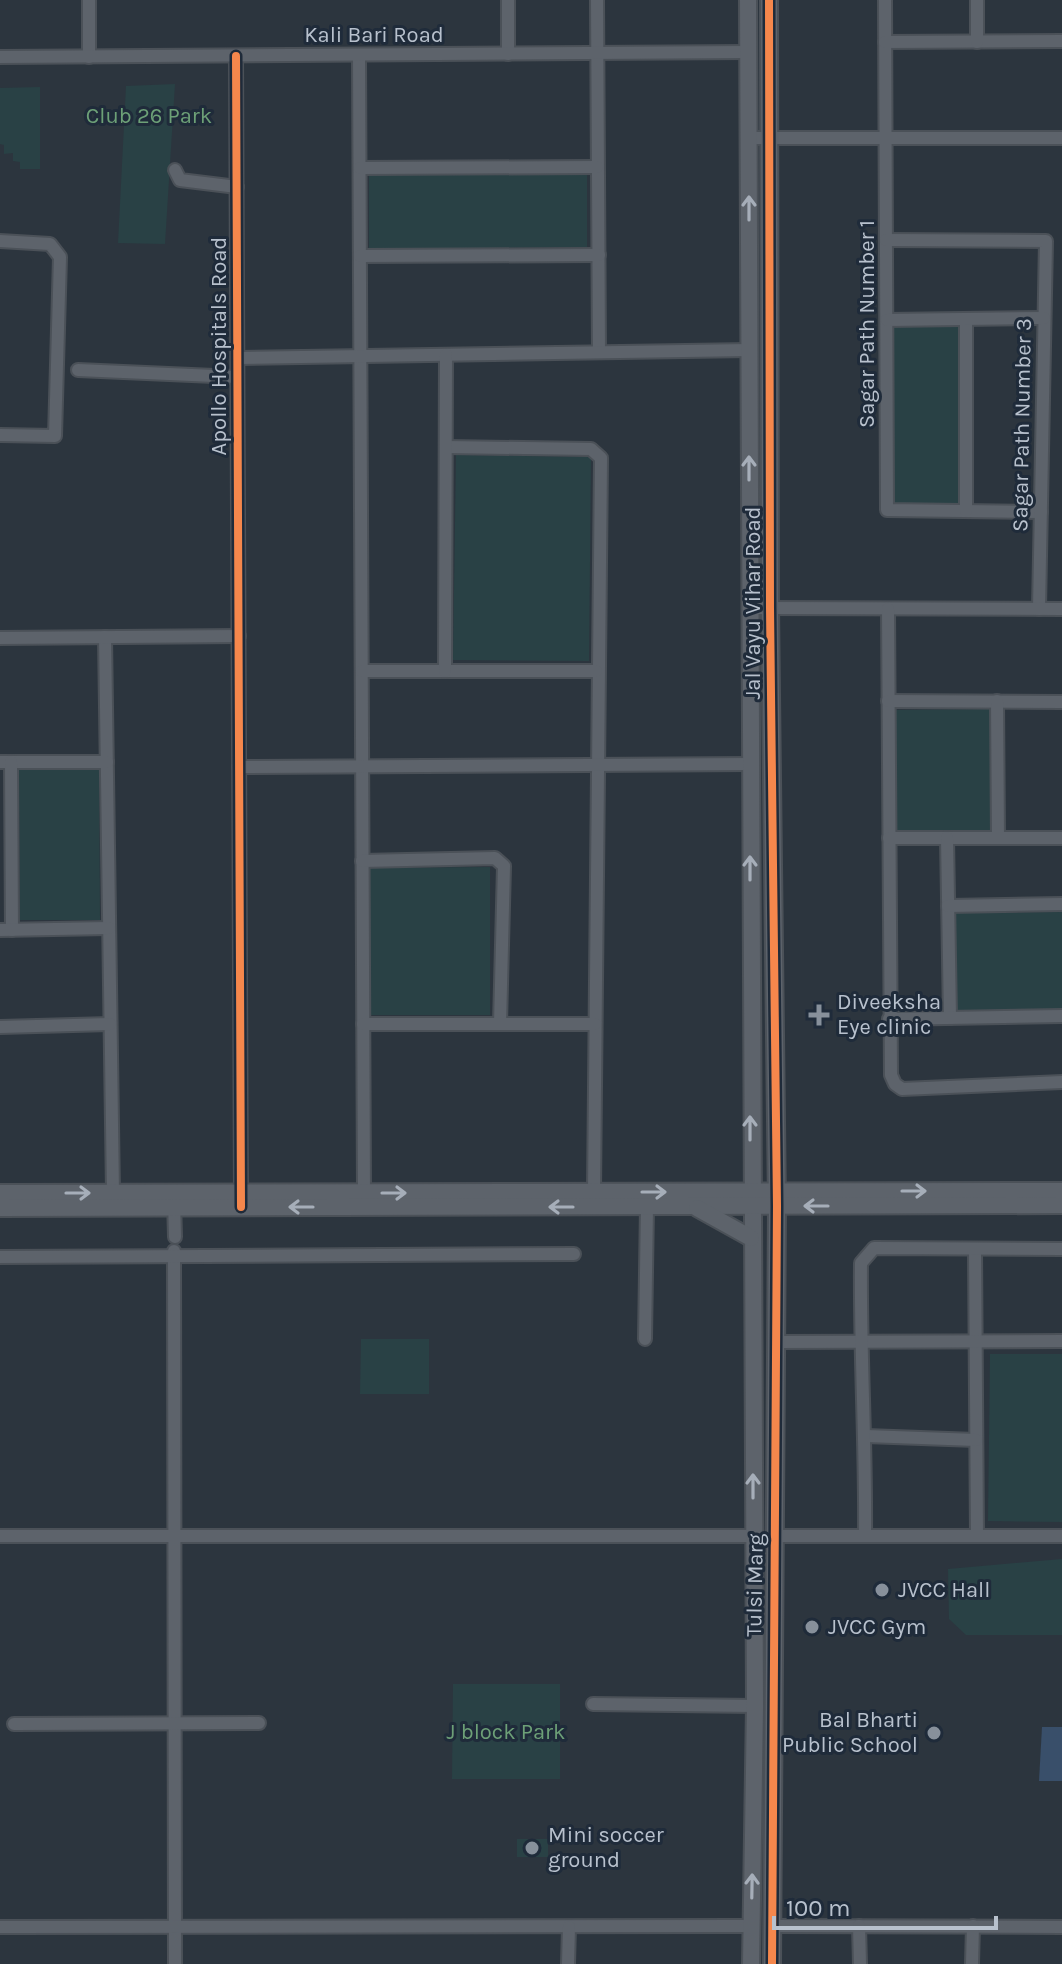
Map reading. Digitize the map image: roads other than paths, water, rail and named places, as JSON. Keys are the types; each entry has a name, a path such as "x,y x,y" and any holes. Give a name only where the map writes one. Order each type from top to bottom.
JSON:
{"street":[{"path":"89,0 89,57"},
{"path":"508,0 508,54"},
{"path":"597,0 599,352"},
{"name":"Jal Vayu Vihar Road","path":"748,0 751,1199"},
{"name":"Jal Vayu Vihar Road","path":"769,0 770,608 777,1199"},
{"name":"Sagar Path Number 1","path":"885,0 887,510 966,511"},
{"path":"977,0 977,42"},
{"path":"885,42 1062,41"},
{"name":"Kali Bari Road","path":"0,57 748,52"},
{"path":"359,55 364,1193"},
{"name":"Apollo Hospitals Road","path":"236,56 241,1200"},
{"path":"749,138 1062,138"},
{"path":"360,168 597,167"},
{"path":"175,170 180,180 237,187"},
{"name":"Sagar Path Number 3","path":"886,240 1046,241 1039,609"},
{"path":"0,241 50,244 60,257 55,436 0,435"},
{"path":"360,256 599,255"},
{"path":"887,320 1044,318"},
{"path":"966,319 966,511 1041,512"},
{"path":"238,358 749,350"},
{"path":"445,671 446,355"},
{"path":"78,370 237,377"},
{"path":"446,447 591,449 601,458 596,671 594,1192"},
{"path":"750,608 1062,609"},
{"path":"888,609 891,1075 902,1089 1062,1082"},
{"path":"0,638 239,636"},
{"path":"105,637 113,1193"},
{"path":"362,671 596,671"},
{"path":"888,701 1062,702"},
{"path":"997,701 998,838"},
{"path":"107,762 6,762 6,930 109,928"},
{"path":"239,767 750,764"},
{"path":"889,838 1062,838"},
{"path":"947,838 950,1018"},
{"path":"362,861 495,858 501,861 504,866 500,1024"},
{"path":"948,906 1062,904"},
{"path":"889,1019 1062,1016"},
{"path":"0,1027 110,1024"},
{"path":"363,1024 595,1024"},
{"path":"777,1199 1062,1191"},
{"path":"241,1200 364,1193 594,1192 751,1199 1062,1205"},
{"path":"0,1193 113,1193 174,1200"},
{"path":"0,1208 174,1200 694,1206 751,1199"},
{"name":"Tulsi Marg","path":"751,1199 755,1706 751,1964"},
{"name":"Tulsi Marg","path":"772,1964 777,1199"},
{"path":"174,1200 175,1964"},
{"path":"645,1339 647,1206"},
{"path":"694,1206 751,1238"},
{"path":"0,1257 175,1248 574,1254"},
{"path":"865,1535 866,1436 860,1341 861,1263 865,1254 874,1248 1062,1249"},
{"path":"975,1250 977,1536"},
{"path":"776,1342 1062,1341"},
{"path":"866,1436 976,1440"},
{"path":"0,1536 753,1536"},
{"path":"774,1536 1062,1536"},
{"path":"593,1704 755,1706"},
{"path":"14,1724 259,1723"},
{"path":"0,1927 751,1926"},
{"path":"772,1926 1062,1927"},
{"path":"859,1926 860,1964"},
{"path":"972,1964 973,1926"},
{"path":"568,1964 569,1927"}],"water":[{"path":"1042,1727 1062,1727 1062,1781 1039,1781"}],"place":[{"name":"Diveeksha Eye clinic","path":"819,1015"},
{"name":"JVCC Hall","path":"882,1590"},
{"name":"JVCC Gym","path":"812,1627"},
{"name":"Bal Bharti Public School","path":"934,1733"},
{"name":"Mini soccer ground","path":"532,1848"}],"park label":[{"name":"Club 26 Park","path":"149,116"},
{"name":"J block Park","path":"506,1732"}]}
